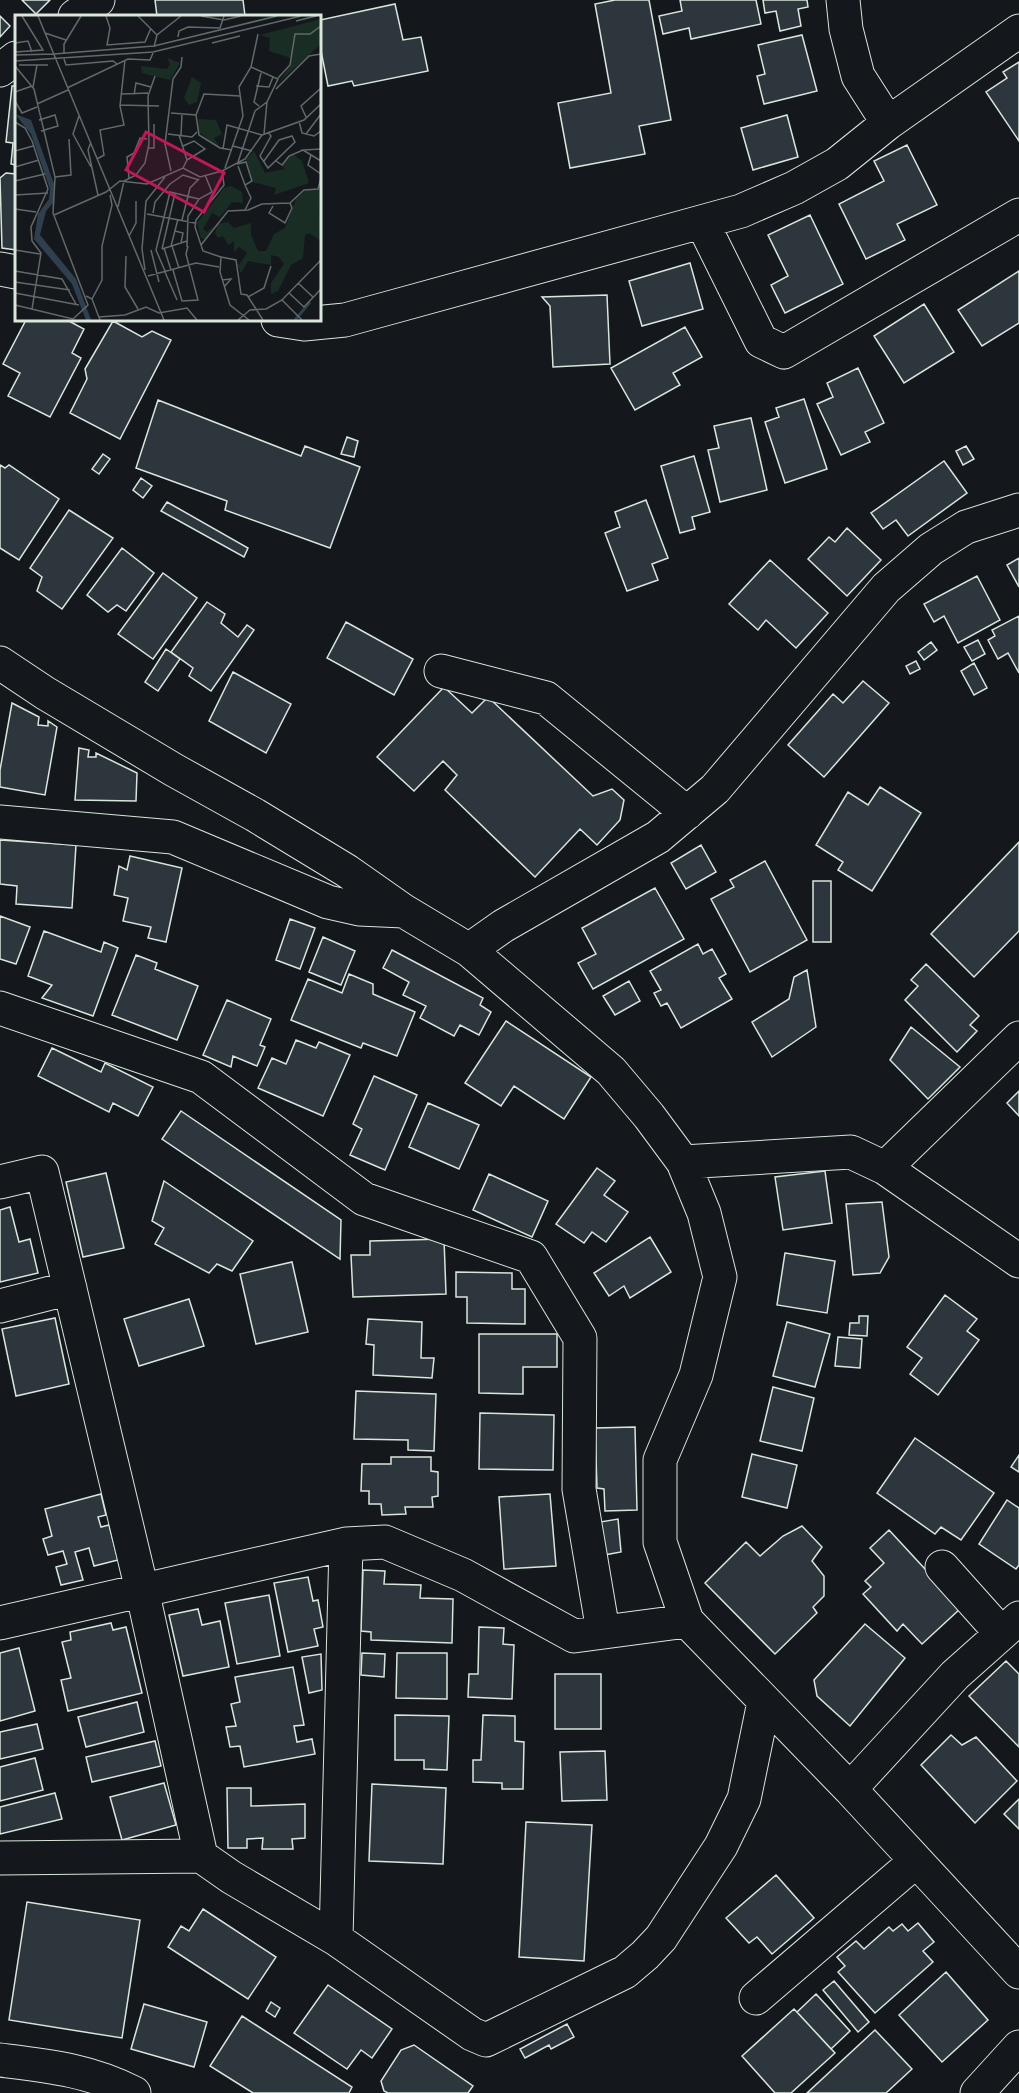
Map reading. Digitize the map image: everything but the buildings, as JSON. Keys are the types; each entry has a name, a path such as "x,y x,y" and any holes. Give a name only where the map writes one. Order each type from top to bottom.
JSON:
{"street":[{"path":"76,15 98,0"},
{"path":"843,0 846,29 858,75 888,123"},
{"path":"284,321 304,324 345,320 741,211 794,188 837,164 888,123 1019,31"},
{"path":"0,70 15,59"},
{"path":"702,222 760,341 784,352 1019,215"},
{"path":"0,269 15,272"},
{"path":"469,950 503,927 658,837 715,789 886,588 931,549 966,527 1019,510"},
{"path":"0,663 84,717 255,814 404,911 469,950 611,1071 649,1116 683,1162 704,1213 720,1277 696,1375 660,1460 660,1542 687,1621 850,1789 1019,1971"},
{"path":"441,671 546,698 687,813"},
{"path":"0,822 173,837 328,902 358,909 404,911"},
{"path":"0,1008 201,1077 364,1199 531,1257 580,1338 579,1489 603,1631"},
{"path":"885,1168 1019,1038"},
{"path":"683,1162 851,1152 885,1168 1019,1262"},
{"path":"0,1182 42,1172 142,1590 201,1856"},
{"path":"0,1306 70,1288"},
{"path":"0,1623 346,1544 385,1542 463,1575 574,1636 687,1621"},
{"path":"336,1939 346,1544"},
{"path":"850,1789 956,1675 1010,1625 942,1567"},
{"path":"0,1858 201,1856 231,1877 336,1939 471,2034 486,2040 625,1972 661,1938 721,1846 744,1799 764,1702"},
{"path":"756,1998 916,1861"},
{"path":"977,2093 1019,2047"},
{"path":"0,2060 72,2069 134,2093"}]}
